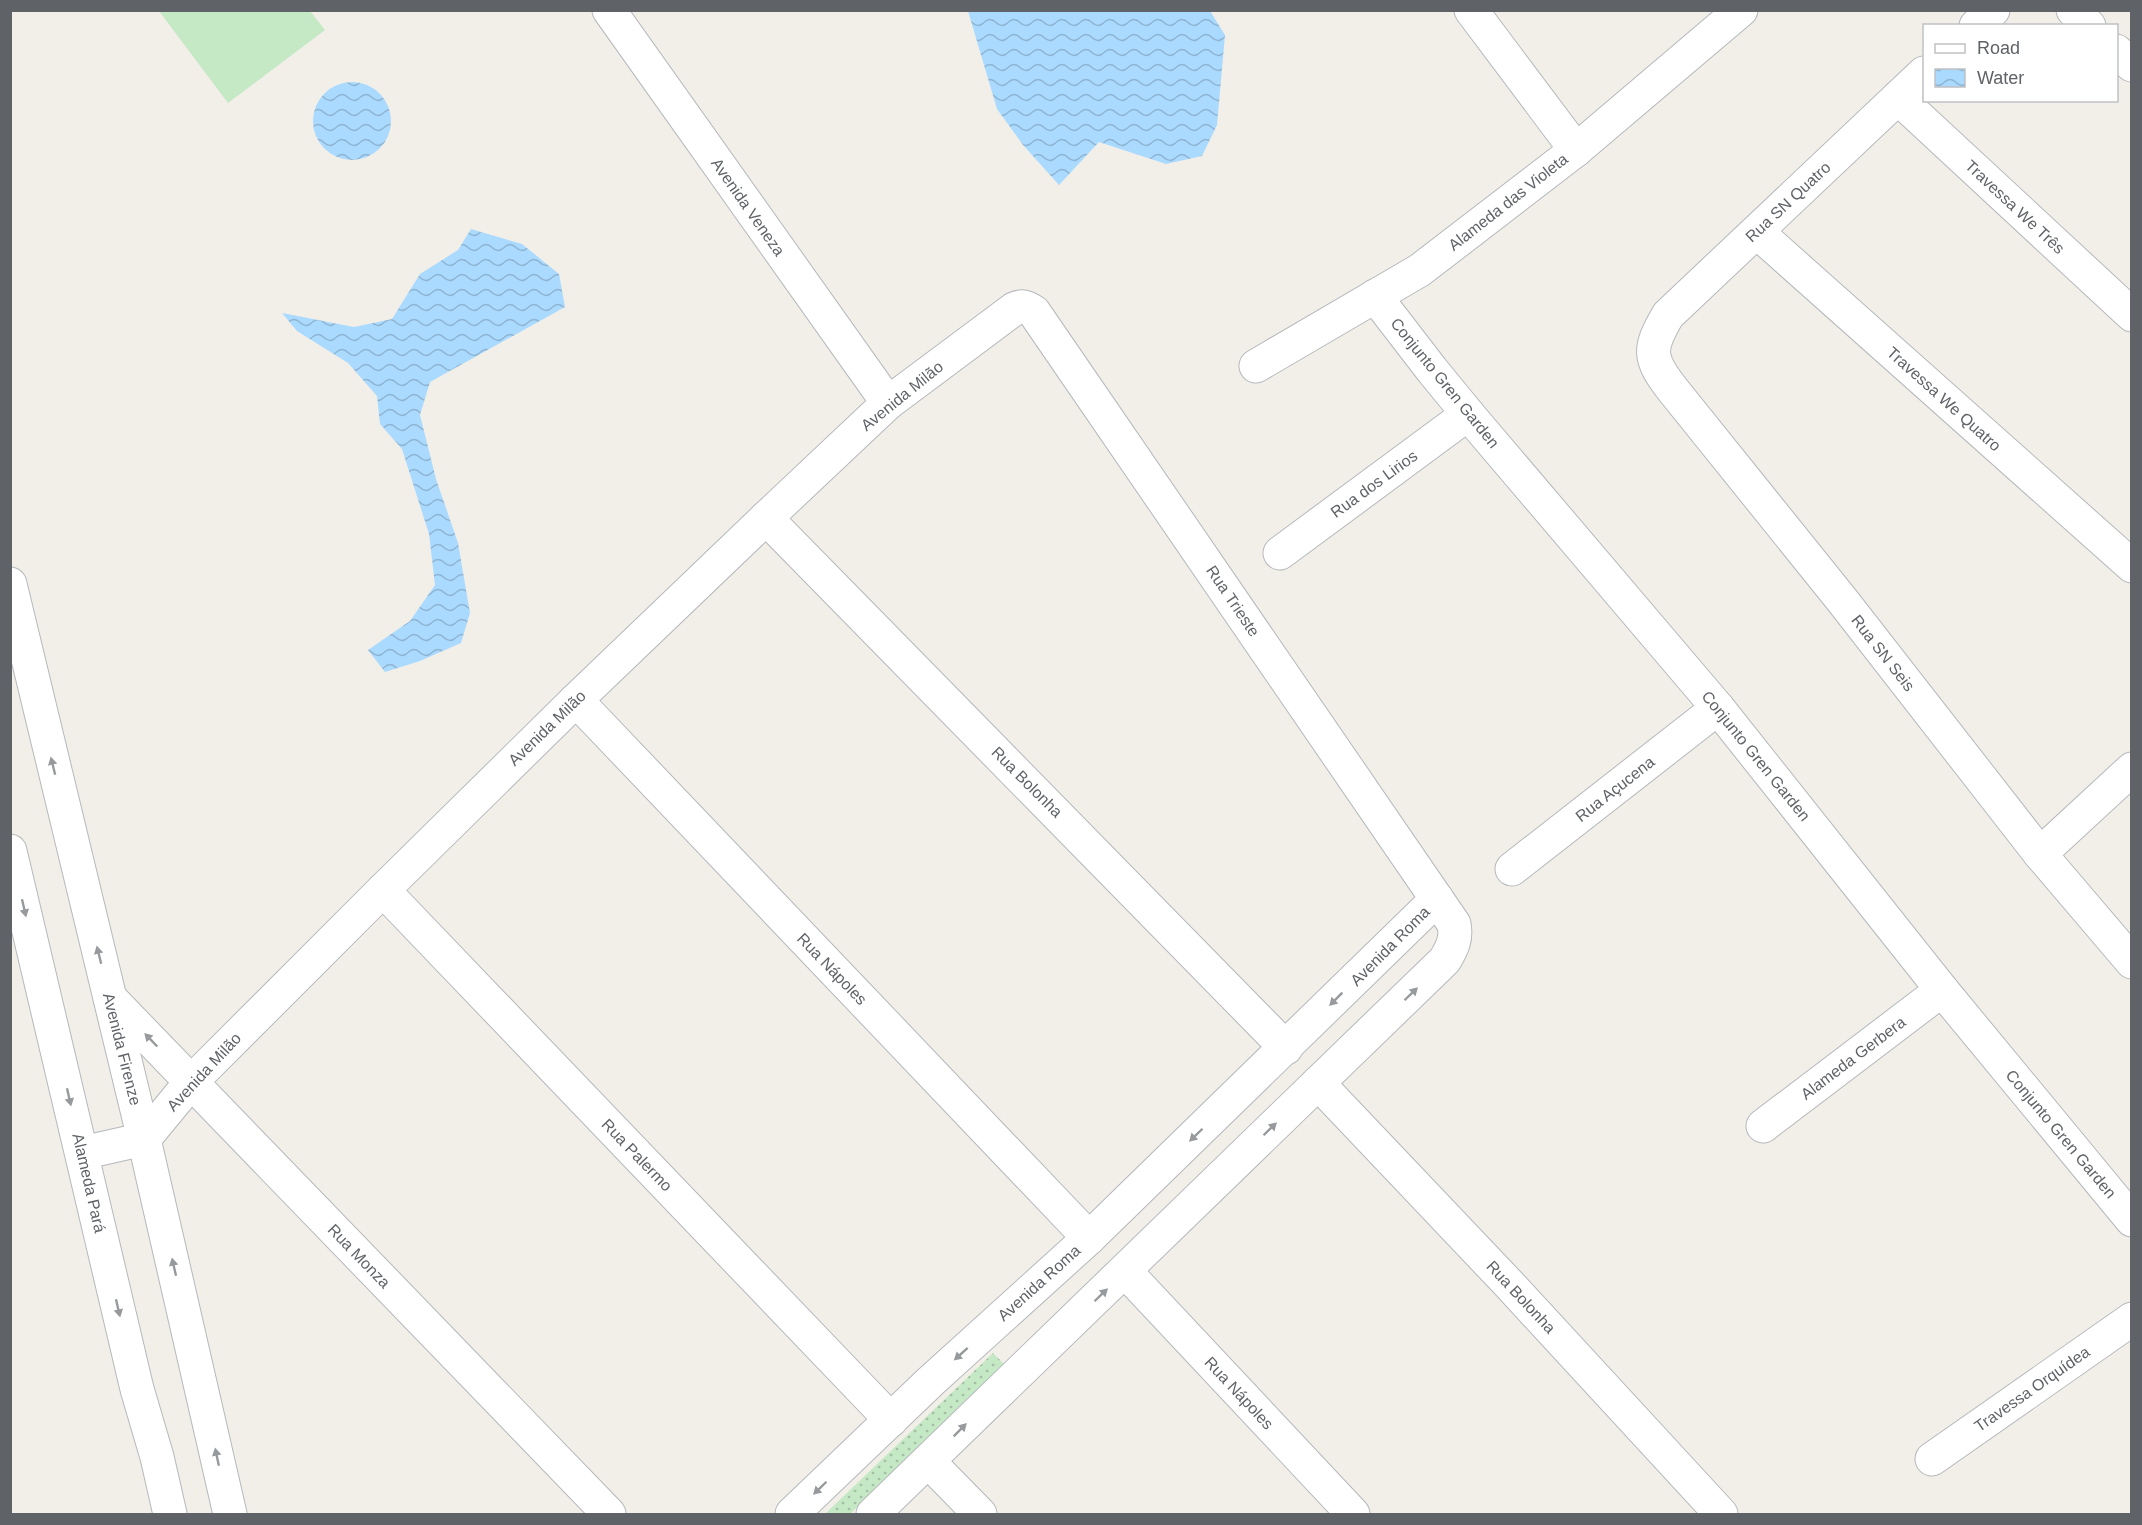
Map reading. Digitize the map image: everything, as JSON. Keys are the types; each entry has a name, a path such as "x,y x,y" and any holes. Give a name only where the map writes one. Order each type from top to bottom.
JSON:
{"street":[{"name":"Avenida Veneza","path":"609,10 888,403"},
{"path":"1471,10 1576,150"},
{"name":"Alameda das Violeta","path":"1256,366 1420,270 1576,150 1741,10"},
{"path":"1978,24 1993,10"},
{"path":"2073,10 2087,24"},
{"path":"2118,53 2132,65"},
{"name":"Rua SN Quatro","path":"1656,336 1668,315 1923,74"},
{"name":"Travessa We Três","path":"1898,98 2132,315"},
{"name":"Travessa We Quatro","path":"1757,232 2132,566"},
{"name":"Conjunto Gren Garden","path":"1376,296 1468,414 1718,708 1942,990 2132,1220"},
{"name":"Avenida Milão","path":"144,1139 191,1082 383,890 576,700 766,518 888,403 1014,309 1019,306 1025,307"},
{"name":"Rua Trieste","path":"1025,307 1034,312 1437,899"},
{"name":"Rua SN Seis","path":"1656,336 1653,351 1658,370 1835,591 2040,854 2132,962"},
{"name":"Rua dos Lirios","path":"1280,553 1468,414"},
{"name":"Rua Bolonha","path":"766,518 1286,1048"},
{"name":"Avenida Firenze","path":"10,585 23,694 109,997 230,1515"},
{"name":"Rua Nápoles","path":"576,700 1089,1238"},
{"name":"Rua Açucena","path":"1512,869 1718,708"},
{"path":"2040,854 2128,778"},
{"name":"Alameda Pará","path":"10,851 137,1389 157,1457 170,1515"},
{"name":"Rua Palermo","path":"383,890 891,1420"},
{"name":"Avenida Roma","path":"792,1515 891,1420 1089,1238 1437,899 1454,924 1456,934 1454,944 1445,960 873,1515"},
{"name":"Alameda Gerbera","path":"1763,1126 1942,990"},
{"name":"Rua Monza","path":"109,997 609,1515"},
{"name":"Rua Bolonha","path":"1318,1083 1507,1282 1721,1515"},
{"path":"82,1153 144,1139"},
{"name":"Rua Nápoles","path":"1125,1271 1353,1515"},
{"name":"Travessa Orquídea","path":"1932,1459 2132,1319"},
{"path":"992,1326 1028,1365"},
{"path":"928,1461 980,1515"}],"green space":[{"path":"159,11 310,11 325,30 228,103"},
{"path":"993,1353 1005,1365 850,1514 825,1514"}],"water":[{"path":"968,11 1210,11 1225,35 1217,125 1202,156 1166,164 1099,142 1059,185 1023,145 997,109"},
{"path":"352,82 367,85 379,94 388,106 391,121 388,136 379,148 367,157 352,160 337,157 325,148 316,136 313,121 316,106 325,94 337,85"},
{"path":"471,229 522,244 559,274 565,307 430,382 420,415 436,479 458,543 470,613 461,643 420,661 385,672 368,650 410,621 435,585 429,534 402,449 380,424 377,396 348,363 297,331 282,313 354,327 392,319 420,274 458,250"}]}
